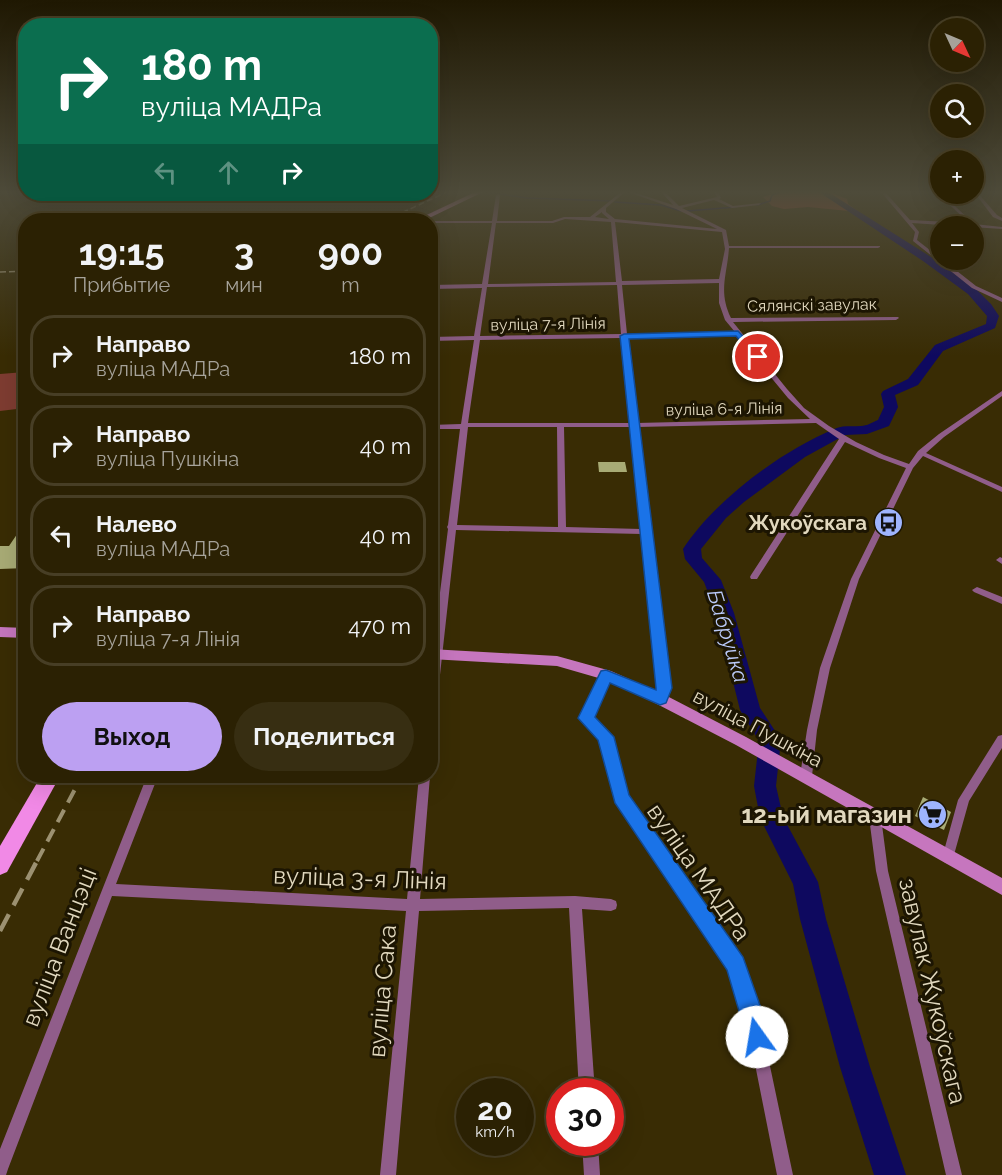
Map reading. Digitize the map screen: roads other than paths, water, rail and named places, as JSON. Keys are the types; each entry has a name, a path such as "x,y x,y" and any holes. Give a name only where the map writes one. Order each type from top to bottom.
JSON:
{"main road":[{"path":"0,632 18,633"},
{"name":"вуліца Пушкіна","path":"438,655 557,662 606,675 660,699 741,741 1002,886"},
{"path":"0,865 47,783"}],"street":[{"path":"438,625 483,287 490,247"},
{"path":"617,247 633,425 664,688 660,699"},
{"path":"878,247 727,247 721,301 728,320 738,334 800,407 817,421 844,437 885,459 910,467"},
{"path":"923,247 974,286 1002,300"},
{"path":"438,287 722,281"},
{"name":"Сялянскі завулак","path":"728,320 896,318"},
{"name":"вуліца 7-я Лінія","path":"438,339 738,334"},
{"path":"806,776 812,730 825,668 855,579 910,467 921,453 1002,393"},
{"name":"вуліца 6-я Лінія","path":"438,427 817,421"},
{"path":"560,425 559,473 562,529"},
{"path":"754,577 844,437"},
{"path":"921,453 1002,490"},
{"path":"451,527 645,532"},
{"path":"977,590 1002,601"},
{"name":"вуліца МАДРа","path":"606,675 586,718 605,737 621,798 736,964 752,1014 785,1175"},
{"path":"948,858 964,800 1002,739"},
{"name":"вуліца Ванцэці","path":"0,1169 149,783"},
{"name":"вуліца Сака","path":"388,1175 424,783"},
{"name":"завулак Жукоўскага","path":"876,817 882,870 954,1175"},
{"name":"вуліца 3-я Лінія","path":"108,890 413,905 575,902 611,905"},
{"path":"575,902 586,1078"},
{"path":"591,1156 592,1175"}],"waterway":[{"name":"Бабруйка","path":"890,1175 855,1067 813,919 805,882 772,818 765,786 770,740 750,710 725,613 712,580 694,559 692,549 721,515 758,482 800,454 842,431 867,430 884,423 891,407 888,394 913,382 935,351 950,342 991,326 993,316 980,299 908,247"}],"railway":[{"path":"0,272 18,271"},
{"path":"37,861 78,783"},
{"path":"0,931 38,859"}],"place":[{"name":"Жукоўскага","path":"888,523"},
{"name":"12-ый магазин","path":"933,814"}]}
